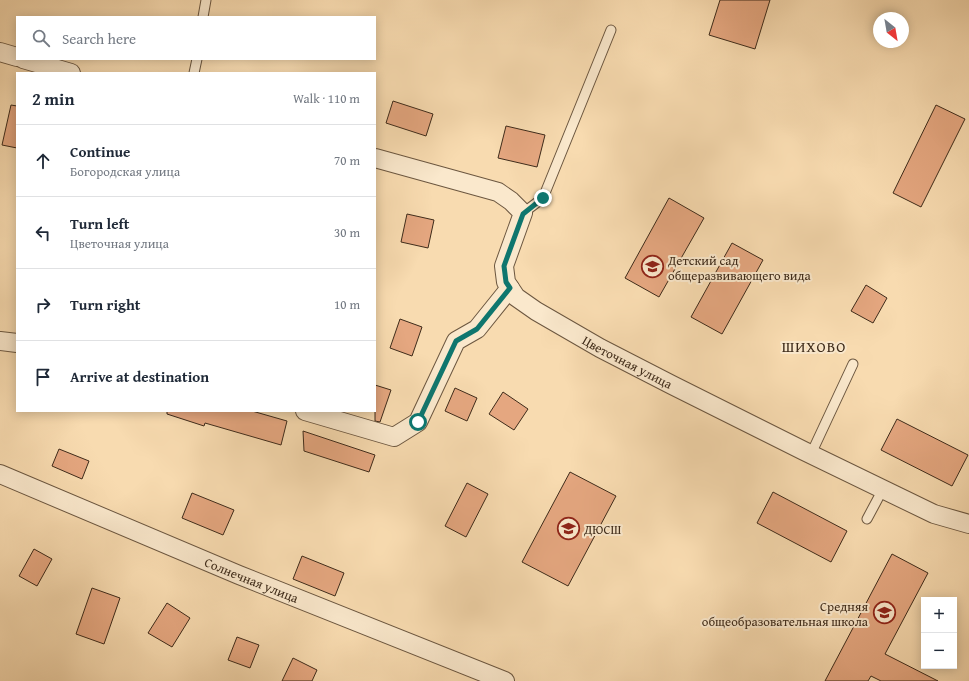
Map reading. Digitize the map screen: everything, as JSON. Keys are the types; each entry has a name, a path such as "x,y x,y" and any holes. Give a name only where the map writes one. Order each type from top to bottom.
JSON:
{"street":[{"path":"0,52 16,57"},
{"path":"26,60 68,72"},
{"path":"376,158 498,192 511,201 523,214"},
{"name":"Цветочная улица","path":"523,214 504,266 506,282 516,297 536,311 600,348 811,454 934,514 969,524"},
{"path":"308,412 394,437 418,422 456,341 477,329 510,288"},
{"path":"0,341 16,343"},
{"name":"Солнечная улица","path":"0,474 239,575 505,681"}],"lane":[{"path":"203,16 206,0"},
{"path":"523,214 543,198 611,30"},
{"path":"194,72 196,60"},
{"path":"811,454 853,364"},
{"path":"867,519 883,489"}],"building":[{"path":"720,0 770,0 755,49 709,35"},
{"path":"393,101 433,114 426,136 386,123"},
{"path":"11,105 16,106 16,148 2,145"},
{"path":"936,105 965,119 921,207 893,193"},
{"path":"506,126 545,135 537,167 498,158"},
{"path":"669,198 704,218 659,297 625,278"},
{"path":"407,214 434,220 428,248 401,242"},
{"path":"732,243 763,260 722,334 691,317"},
{"path":"866,285 887,298 873,323 851,311"},
{"path":"400,319 422,327 412,356 390,348"},
{"path":"376,385 391,390 380,422 375,421"},
{"path":"455,388 477,398 467,421 445,411"},
{"path":"503,392 528,409 514,430 489,414"},
{"path":"167,412 256,412 287,421 281,445 205,423 204,426 167,414"},
{"path":"897,419 968,455 952,486 881,450"},
{"path":"303,431 375,455 369,472 304,451"},
{"path":"59,449 89,461 82,479 52,466"},
{"name":"ДЮСШ","path":"570,472 616,496 568,586 522,562"},
{"path":"467,483 488,494 466,537 445,526"},
{"path":"773,492 847,531 831,562 757,523"},
{"path":"192,493 234,510 223,535 182,518"},
{"path":"34,549 52,559 37,586 19,576"},
{"name":"Средняя общеобразовательная школа","path":"892,554 928,573 885,654 938,681 881,681 871,676 868,681 825,681"},
{"path":"302,556 344,573 335,596 293,579"},
{"path":"92,588 120,598 104,644 76,634"},
{"path":"167,603 190,618 172,647 148,633"},
{"path":"237,637 259,645 250,668 228,660"},
{"path":"293,658 317,670 312,681 282,681"}],"place":[{"name":"Детский сад общеразвивающего вида","path":"653,267"},
{"name":"ДЮСШ","path":"569,529"},
{"name":"Средняя общеобразовательная школа","path":"884,613"}],"district":[{"name":"ШИХОВО","path":"814,346"}],"route":[{"path":"418,422 456,341 477,329 510,288 506,282 504,266 523,214 543,198"}]}
